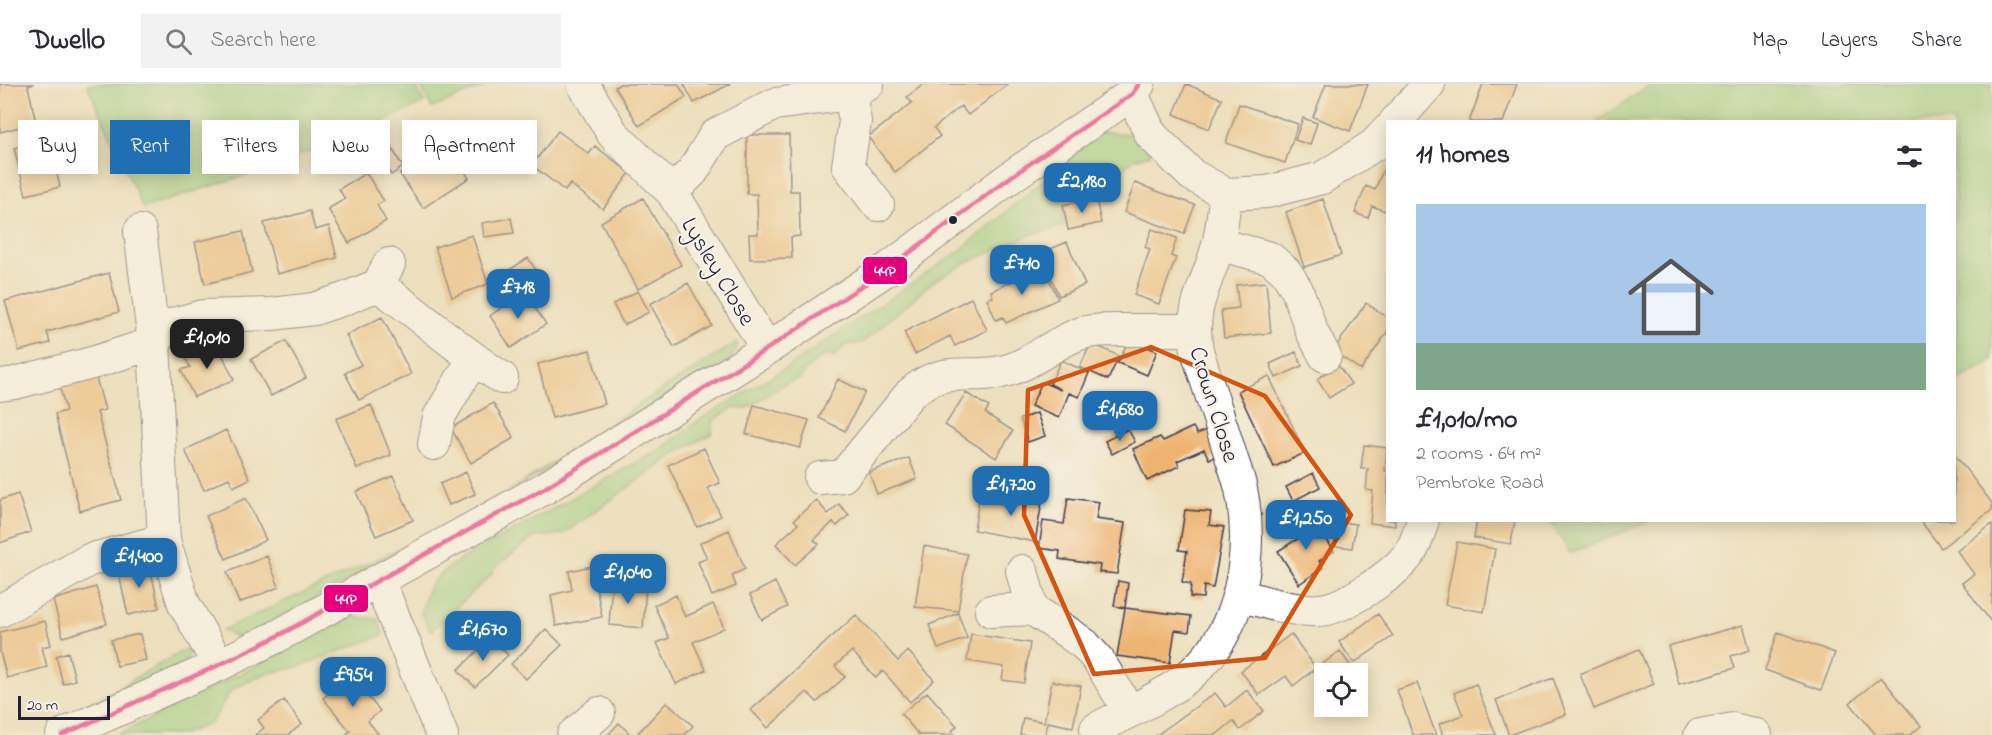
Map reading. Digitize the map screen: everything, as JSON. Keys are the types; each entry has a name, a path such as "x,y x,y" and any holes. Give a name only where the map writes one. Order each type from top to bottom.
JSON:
{"street":[{"name":"Lysley Close","path":"583,84 613,134 672,192 767,349"},
{"path":"1397,120 1429,84"},
{"name":"Lysley Close","path":"672,192 693,171 715,135 775,104 859,89"},
{"path":"859,89 848,166 878,205"},
{"path":"62,735 219,665 380,581 545,488 767,349 889,268 1136,89 1152,135 1192,175 1226,194 1267,192 1322,178 1374,145 1386,132"},
{"name":"Crown Close","path":"1096,729 1173,687 1190,675 1219,641 1239,595 1245,552 1245,528 1240,488 1197,350 1193,330 1197,305 1218,243 1226,194"},
{"path":"140,231 154,343 164,540 184,604 219,665"},
{"path":"1218,243 1270,258 1286,272 1297,290 1312,332 1325,356"},
{"path":"0,385 92,363 154,343 170,325 203,316 272,314 314,309 384,274 433,326 466,370 502,378"},
{"path":"837,482 910,394 920,385 933,379 946,374 1000,372 1018,367 1066,339 1081,333 1099,330 1193,330"},
{"path":"434,444 439,417 466,370"},
{"path":"1239,595 1301,611 1334,609 1380,580 1407,557 1422,522"},
{"path":"0,611 89,560 164,540"},
{"path":"1022,571 1032,609"},
{"path":"380,581 442,735"},
{"path":"991,611 1032,609 1085,645 1099,661 1129,711"},
{"path":"573,735 599,712"},
{"path":"1700,735 1733,729 1756,735"}],"highlighted area":[{"path":"1151,347 1265,396 1351,515 1265,658 1094,674 1024,515 1028,390"}],"green space":[{"path":"87,84 415,84 424,103 386,120 311,120 311,151 299,155 299,120 202,120 202,174 249,174 143,208 128,174 190,174 190,120 110,120 110,135"},
{"path":"420,84 489,84 432,108"},
{"path":"1652,84 1992,84 1992,361 1956,381 1956,120 1598,120"},
{"path":"1102,132 1137,134 1151,154 1133,159 1100,194 1064,203 1064,226 1032,234 966,263 935,280 862,343 845,345 835,356 823,356 804,371 801,378 786,383 746,409 733,408 712,421 712,434 681,450 563,534 534,537 494,568 492,574 431,631 421,614 429,588 449,567 661,449 699,420 791,365 961,250"},
{"path":"737,342 737,348 730,360 507,493 646,400"},
{"path":"1551,522 1648,522 1570,553"},
{"path":"423,538 249,636 236,637 222,630"},
{"path":"353,617 378,619 383,635 294,668 264,674 231,690 211,723 181,735 117,735"},
{"path":"191,646 188,657 175,671 57,723"}],"building":[{"path":"0,84 34,84 28,86 35,120 18,120 18,128 0,132"},
{"path":"620,84 678,84 686,97 639,126 615,87"},
{"path":"684,84 730,84 694,103"},
{"path":"924,84 1008,84 968,115 961,106 934,128 940,136 895,172 868,137 912,103 907,97"},
{"path":"1186,84 1222,99 1209,129 1174,114"},
{"path":"1326,84 1368,84 1350,131 1313,117"},
{"path":"1483,84 1517,84 1504,120 1470,120"},
{"path":"1239,104 1298,124 1285,163 1226,143"},
{"path":"1303,118 1317,123 1310,145 1295,140"},
{"path":"558,131 589,154 595,146 630,173 603,209 570,184 565,191 537,169 537,158"},
{"path":"747,135 789,135 790,191 799,191 800,236 791,237 792,258 750,259 749,234 758,234 757,194 747,194"},
{"path":"18,147 18,164 14,148"},
{"path":"392,148 402,165 391,175 390,173 390,149"},
{"path":"1386,163 1386,211 1372,206 1368,218 1355,213 1366,186 1375,190"},
{"path":"21,174 57,174 60,187 26,195"},
{"path":"367,174 384,201 377,205 386,221 349,243 328,209 345,199 339,189"},
{"path":"400,174 466,174 469,178 423,208"},
{"path":"1135,183 1195,205 1184,234 1124,212"},
{"path":"643,198 681,265 638,289 601,222"},
{"path":"1096,198 1101,223 1068,230 1063,205"},
{"path":"1323,199 1341,255 1304,267 1286,212"},
{"path":"310,211 315,230 329,226 337,258 277,274 264,223"},
{"path":"511,218 514,233 484,237 482,223"},
{"path":"1152,229 1177,238 1171,256 1176,258 1159,304 1134,295 1150,249 1145,247"},
{"path":"243,231 252,272 205,284 195,242"},
{"path":"472,235 488,284 452,297 435,247"},
{"path":"1067,242 1085,285 1059,296 1041,253"},
{"path":"528,258 536,270 514,284 506,272"},
{"path":"1044,267 1058,299 1006,323 1003,317 996,320 987,299 993,297 991,291"},
{"path":"109,273 119,312 47,332 50,343 19,351 5,301"},
{"path":"1266,282 1271,333 1224,338 1221,310 1239,308 1236,285"},
{"path":"688,283 712,326 674,347 650,304"},
{"path":"638,291 649,312 624,325 613,304"},
{"path":"524,292 546,324 511,348 490,316"},
{"path":"971,298 987,330 955,346 950,336 915,354 904,332"},
{"path":"1366,303 1386,317 1386,334 1361,370 1333,351"},
{"path":"382,317 411,374 359,400 345,373 361,365 346,335"},
{"path":"1129,339 1157,351 1147,375 1118,363"},
{"path":"286,341 306,378 271,396 251,359"},
{"path":"217,343 234,380 194,397 181,370 190,367 185,357"},
{"path":"1091,343 1119,356 1108,380 1080,367"},
{"path":"590,350 605,404 552,418 538,364"},
{"path":"1296,352 1302,366 1276,378 1270,364"},
{"path":"1061,360 1089,373 1079,397 1069,393 1059,418 1031,406 1042,382 1061,390 1050,384"},
{"path":"1338,365 1351,384 1329,398 1317,379"},
{"path":"95,374 105,410 97,412 121,500 80,511 55,414 66,411 59,384"},
{"path":"1269,376 1305,453 1274,467 1238,391"},
{"path":"838,379 865,392 845,431 819,418"},
{"path":"966,393 989,407 985,413 1013,431 996,458 945,425"},
{"path":"493,403 514,438 471,463 451,428"},
{"path":"371,405 391,455 357,469 336,419"},
{"path":"754,405 809,420 800,448 746,434"},
{"path":"1037,413 1045,436 1028,442 1020,419"},
{"path":"1193,427 1197,434 1209,429 1220,455 1209,459 1204,449 1177,461 1179,466 1147,481 1133,449 1160,437 1163,441"},
{"path":"1128,429 1135,442 1112,454 1105,441"},
{"path":"226,430 250,479 233,487 229,478 204,490 185,450"},
{"path":"1364,445 1386,448 1386,522 1395,522 1395,526 1370,523 1373,491 1366,490 1368,469 1361,469"},
{"path":"704,448 720,483 708,488 721,516 697,527 668,465"},
{"path":"1956,457 1992,503 1992,510 1941,548 1922,522 1956,522"},
{"path":"909,458 917,479 877,494 869,472"},
{"path":"466,472 475,494 449,505 440,484"},
{"path":"1313,473 1320,487 1293,501 1286,487"},
{"path":"393,476 413,520 376,536 356,492"},
{"path":"1015,491 1043,496 1035,542 974,530 979,500 1013,506"},
{"path":"18,494 31,532 0,543 0,500"},
{"path":"246,498 266,540 226,559 206,516"},
{"path":"1068,498 1099,502 1096,519 1125,523 1117,574 1099,572 1100,565 1059,559 1060,551 1039,548 1043,521 1064,524"},
{"path":"816,500 828,514 839,504 849,515 837,526 833,522 814,540 819,544 795,565 776,544 798,524 794,520"},
{"path":"1185,510 1211,512 1209,525 1224,527 1213,588 1204,586 1203,598 1190,597 1191,584 1182,582 1187,551 1179,550"},
{"path":"1313,518 1334,551 1319,561 1323,568 1299,584 1278,551 1299,538 1294,530"},
{"path":"1338,522 1356,524 1352,548 1335,546"},
{"path":"1477,522 1515,522 1511,544 1474,538"},
{"path":"1992,524 1992,623 1962,583 1974,574 1957,551"},
{"path":"729,530 745,569 732,575 736,586 712,596 698,562 707,558 700,543"},
{"path":"1457,542 1495,549 1484,612 1445,605"},
{"path":"924,546 967,554 958,611 915,607"},
{"path":"267,556 279,587 239,603 227,572"},
{"path":"149,562 159,608 128,615 118,570"},
{"path":"592,566 602,617 556,626 551,595 572,590 569,571"},
{"path":"1118,581 1128,583 1125,608 1114,606"},
{"path":"612,582 646,585 643,628 609,625"},
{"path":"775,582 787,607 762,620 750,595"},
{"path":"96,587 107,624 63,637 53,600"},
{"path":"676,595 685,617 713,604 724,628 693,642 706,670 676,684 657,643 669,638 654,605"},
{"path":"1125,608 1191,616 1189,632 1175,630 1170,663 1117,656"},
{"path":"958,613 967,638 938,649 929,625"},
{"path":"1378,614 1393,636 1354,663 1339,642"},
{"path":"856,615 898,661 908,651 934,680 910,702 883,671 876,678 852,651 835,666 845,677 817,702 807,692 768,728 751,710"},
{"path":"45,621 51,645 42,647 47,667 7,678 0,652 0,632"},
{"path":"1743,625 1750,650 1731,656 1735,668 1679,684 1668,646"},
{"path":"546,629 562,645 526,679 511,664"},
{"path":"1778,632 1835,653 1821,690 1765,670"},
{"path":"140,634 146,660 117,666 111,640"},
{"path":"971,634 1030,643 1024,683 1002,680 1004,667 967,661"},
{"path":"1291,634 1314,665 1314,670 1293,686 1286,676 1259,695 1241,671"},
{"path":"491,638 508,655 475,687 458,670"},
{"path":"1639,649 1654,684 1594,709 1580,674"},
{"path":"1340,651 1348,663 1324,663"},
{"path":"68,652 75,680 63,684 56,656"},
{"path":"350,676 380,711 368,721 379,735 346,735 350,731 323,698"},
{"path":"1881,677 1921,726 1910,735 1876,735 1850,703"},
{"path":"1553,678 1566,714 1509,735 1496,700"},
{"path":"1052,681 1081,686 1073,727 1047,722 1045,735 1020,735 1023,718 1044,722"},
{"path":"1417,683 1436,735 1413,735 1397,690"},
{"path":"1476,684 1496,735 1443,735 1439,724 1463,715 1454,693"},
{"path":"1247,690 1264,711 1240,730 1233,721 1216,735 1157,735 1215,693 1226,707"},
{"path":"927,692 957,726 952,731 955,735 919,735 901,714"},
{"path":"284,700 302,724 288,735 255,735 264,728 258,720"},
{"path":"667,702 693,726 684,735 639,735 638,733"},
{"path":"619,723 631,735 608,735"}],"transit line":[{"name":"44P","path":"62,735 276,637 545,488 767,349 889,268 1012,176 1132,94 1139,84"}]}
